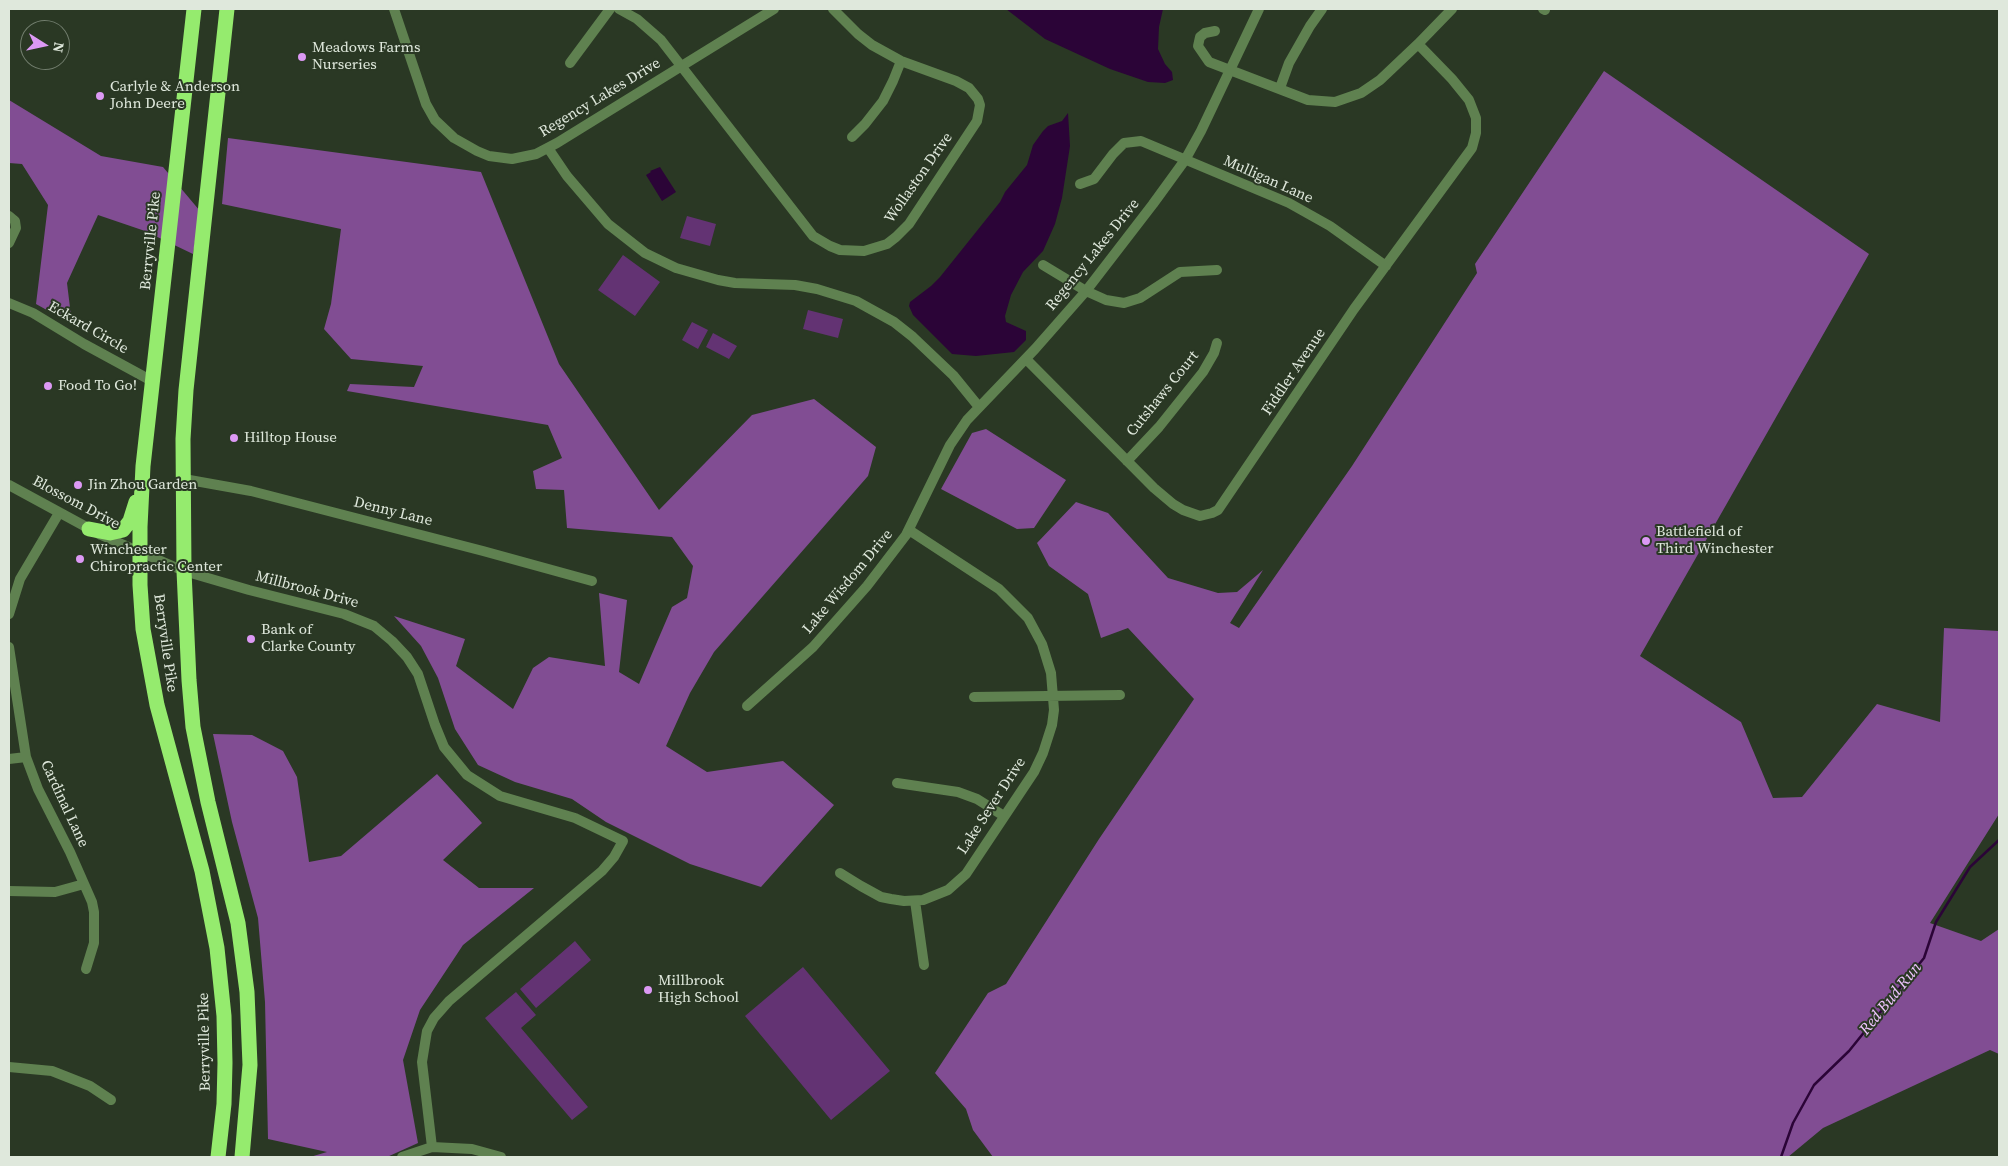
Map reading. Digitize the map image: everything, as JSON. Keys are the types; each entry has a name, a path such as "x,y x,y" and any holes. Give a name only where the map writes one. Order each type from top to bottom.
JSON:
{"highway":[{"name":"Berryville Pike","path":"194,9 143,466 140,594 148,664 168,752 204,879 217,948 223,1007 225,1063 224,1104 218,1157"},
{"name":"Berryville Pike","path":"228,9 190,341 183,439 184,571 193,727 208,802 238,923 247,992 250,1065 242,1157"},
{"path":"89,529 110,533 122,530 127,525 135,506 143,466"}],"street":[{"name":"Regency Lakes Drive","path":"394,9 426,104 435,120 461,143 476,151 502,158 524,157 548,148 774,9"},
{"path":"570,63 610,9"},
{"name":"Wollaston Drive","path":"619,9 637,19 651,30 813,236 840,250 864,251 887,244 909,224 977,121 980,112 978,99 968,88 956,81 901,61 872,45 858,34 834,9"},
{"name":"Regency Lakes Drive","path":"979,407 1026,359 1086,291 1118,251 1184,160 1201,131 1259,9"},
{"path":"1280,88 1289,63 1322,9"},
{"path":"1215,31 1205,33 1200,38 1198,46 1209,62 1308,100 1336,102 1361,93 1380,80 1452,9"},
{"name":"Fiddler Avenue","path":"1026,359 1154,488 1183,510 1200,516 1218,510 1354,309 1472,148 1476,133 1476,118 1469,100 1452,79 1418,44"},
{"path":"852,137 865,124 882,100 901,61"},
{"name":"Mulligan Lane","path":"1080,184 1094,179 1124,143 1141,141 1289,203 1310,214 1386,266"},
{"path":"548,148 577,188 608,224 624,238 664,263 696,275 735,283 796,285 830,292 874,310 902,328 953,375 979,407"},
{"path":"9,216 15,221 16,228 9,243"},
{"path":"1042,265 1086,291 1106,300 1124,302 1140,298 1180,272 1217,270"},
{"name":"Eckard Circle","path":"9,303 33,313 76,340 152,381"},
{"name":"Cutshaws Court","path":"1127,461 1159,428 1203,372 1217,343"},
{"name":"Lake Wisdom Drive","path":"746,706 790,669 829,630 867,586 909,530 950,445 967,420 979,407"},
{"name":"Denny Lane","path":"184,479 251,492 483,551 592,581"},
{"name":"Blossom Drive","path":"9,485 89,529 184,571"},
{"path":"9,614 20,579 59,513"},
{"name":"Lake Sever Drive","path":"840,873 881,897 904,901 915,901 936,896 958,882 966,874 1034,772 1052,726 1053,696 1051,673 1042,644 1028,618 1018,606 985,578 909,530"},
{"name":"Millbrook Drive","path":"184,571 344,614 374,626 397,646 418,674 444,747 467,774 500,796 575,818 623,841 614,857 602,872 449,1002 434,1018 424,1045 422,1062 432,1147"},
{"name":"Cardinal Lane","path":"9,647 26,757 38,789 70,852 94,912 95,928 90,960 86,969"},
{"path":"974,698 1120,695"},
{"path":"9,759 26,757"},
{"path":"897,783 964,793 1004,816"},
{"path":"9,891 55,892 84,884"},
{"path":"915,901 918,936 924,965"},
{"path":"9,1067 52,1071 90,1086 111,1100"},
{"path":"402,1157 432,1147 472,1149 501,1157"}],"shaded area":[{"path":"1006,9 1163,9 1159,27 1158,49 1165,64 1172,72 1173,80 1165,83 1148,82 1110,69 1045,39"},
{"path":"1604,71 1869,254 1640,656 1741,722 1773,798 1802,797 1877,704 1940,722 1944,628 1999,631 1999,814 1930,923 1981,941 1999,929 1999,1054 1990,1050 1823,1128 1788,1157 993,1157 973,1130 966,1109 935,1073 988,993 1006,984 1099,839 1194,699 1128,628 1101,638 1088,594 1049,566 1037,543 1076,502 1108,513 1168,578 1218,593 1237,592 1263,570 1230,623 1239,628 1352,466 1477,273 1475,264"},
{"path":"9,100 101,156 163,167 200,211 193,254 145,231 98,215 67,283 72,324 36,304 48,205 22,164 9,163"},
{"path":"1068,113 1070,146 1062,198 1055,224 1043,251 1023,272 1011,295 1005,316 1006,322 1026,331 1026,340 1014,352 976,356 952,354 913,315 909,306 910,302 940,277 1000,202 1005,192 1027,165 1033,145 1043,131 1048,126 1062,121"},
{"path":"228,138 481,172 559,364 659,510 752,415 814,399 876,447 868,476 714,652 690,693 666,746 707,772 783,761 834,805 761,887 690,864 606,822 572,799 515,782 478,765 455,729 438,678 421,646 394,616 465,639 456,666 513,709 533,668 549,657 605,666 599,593 627,600 619,672 639,684 672,607 687,598 693,566 672,537 567,528 564,490 536,489 533,471 562,458 548,425 347,391 350,384 414,387 423,366 351,359 324,329 331,304 341,229 222,204"},
{"path":"660,167 676,192 662,201 646,175"},
{"path":"687,216 716,224 710,246 680,238"},
{"path":"623,255 660,282 635,316 598,290"},
{"path":"808,310 843,319 838,338 803,329"},
{"path":"692,322 708,330 698,349 682,340"},
{"path":"713,333 737,346 729,359 706,347"},
{"path":"986,429 1066,480 1034,528 1017,529 941,489 972,433"},
{"path":"213,734 252,735 283,751 297,777 309,862 341,856 437,774 482,823 443,860 479,888 534,888 463,945 420,1010 403,1060 418,1143 387,1157 310,1157 327,1152 268,1139 265,1002 258,918 232,822"},
{"path":"575,941 591,960 536,1008 520,989"},
{"path":"803,967 890,1071 831,1120 745,1016"},
{"path":"516,992 536,1015 521,1028 588,1107 572,1120 485,1018"}],"waterway":[{"name":"Red Bud Run","path":"1781,1157 1793,1123 1814,1085 1849,1051 1924,958 1936,922 1970,867 1999,840"}],"place":[{"name":"Meadows Farms Nurseries","path":"302,57"},
{"name":"Carlyle & Anderson John Deere","path":"100,96"},
{"name":"Food To Go!","path":"48,386"},
{"name":"Hilltop House","path":"234,438"},
{"name":"Jin Zhou Garden","path":"78,485"},
{"name":"Battlefield of Third Winchester","path":"1646,541"},
{"name":"Winchester Chiropractic Center","path":"80,559"},
{"name":"Bank of Clarke County","path":"251,639"},
{"name":"Millbrook High School","path":"648,990"}]}
